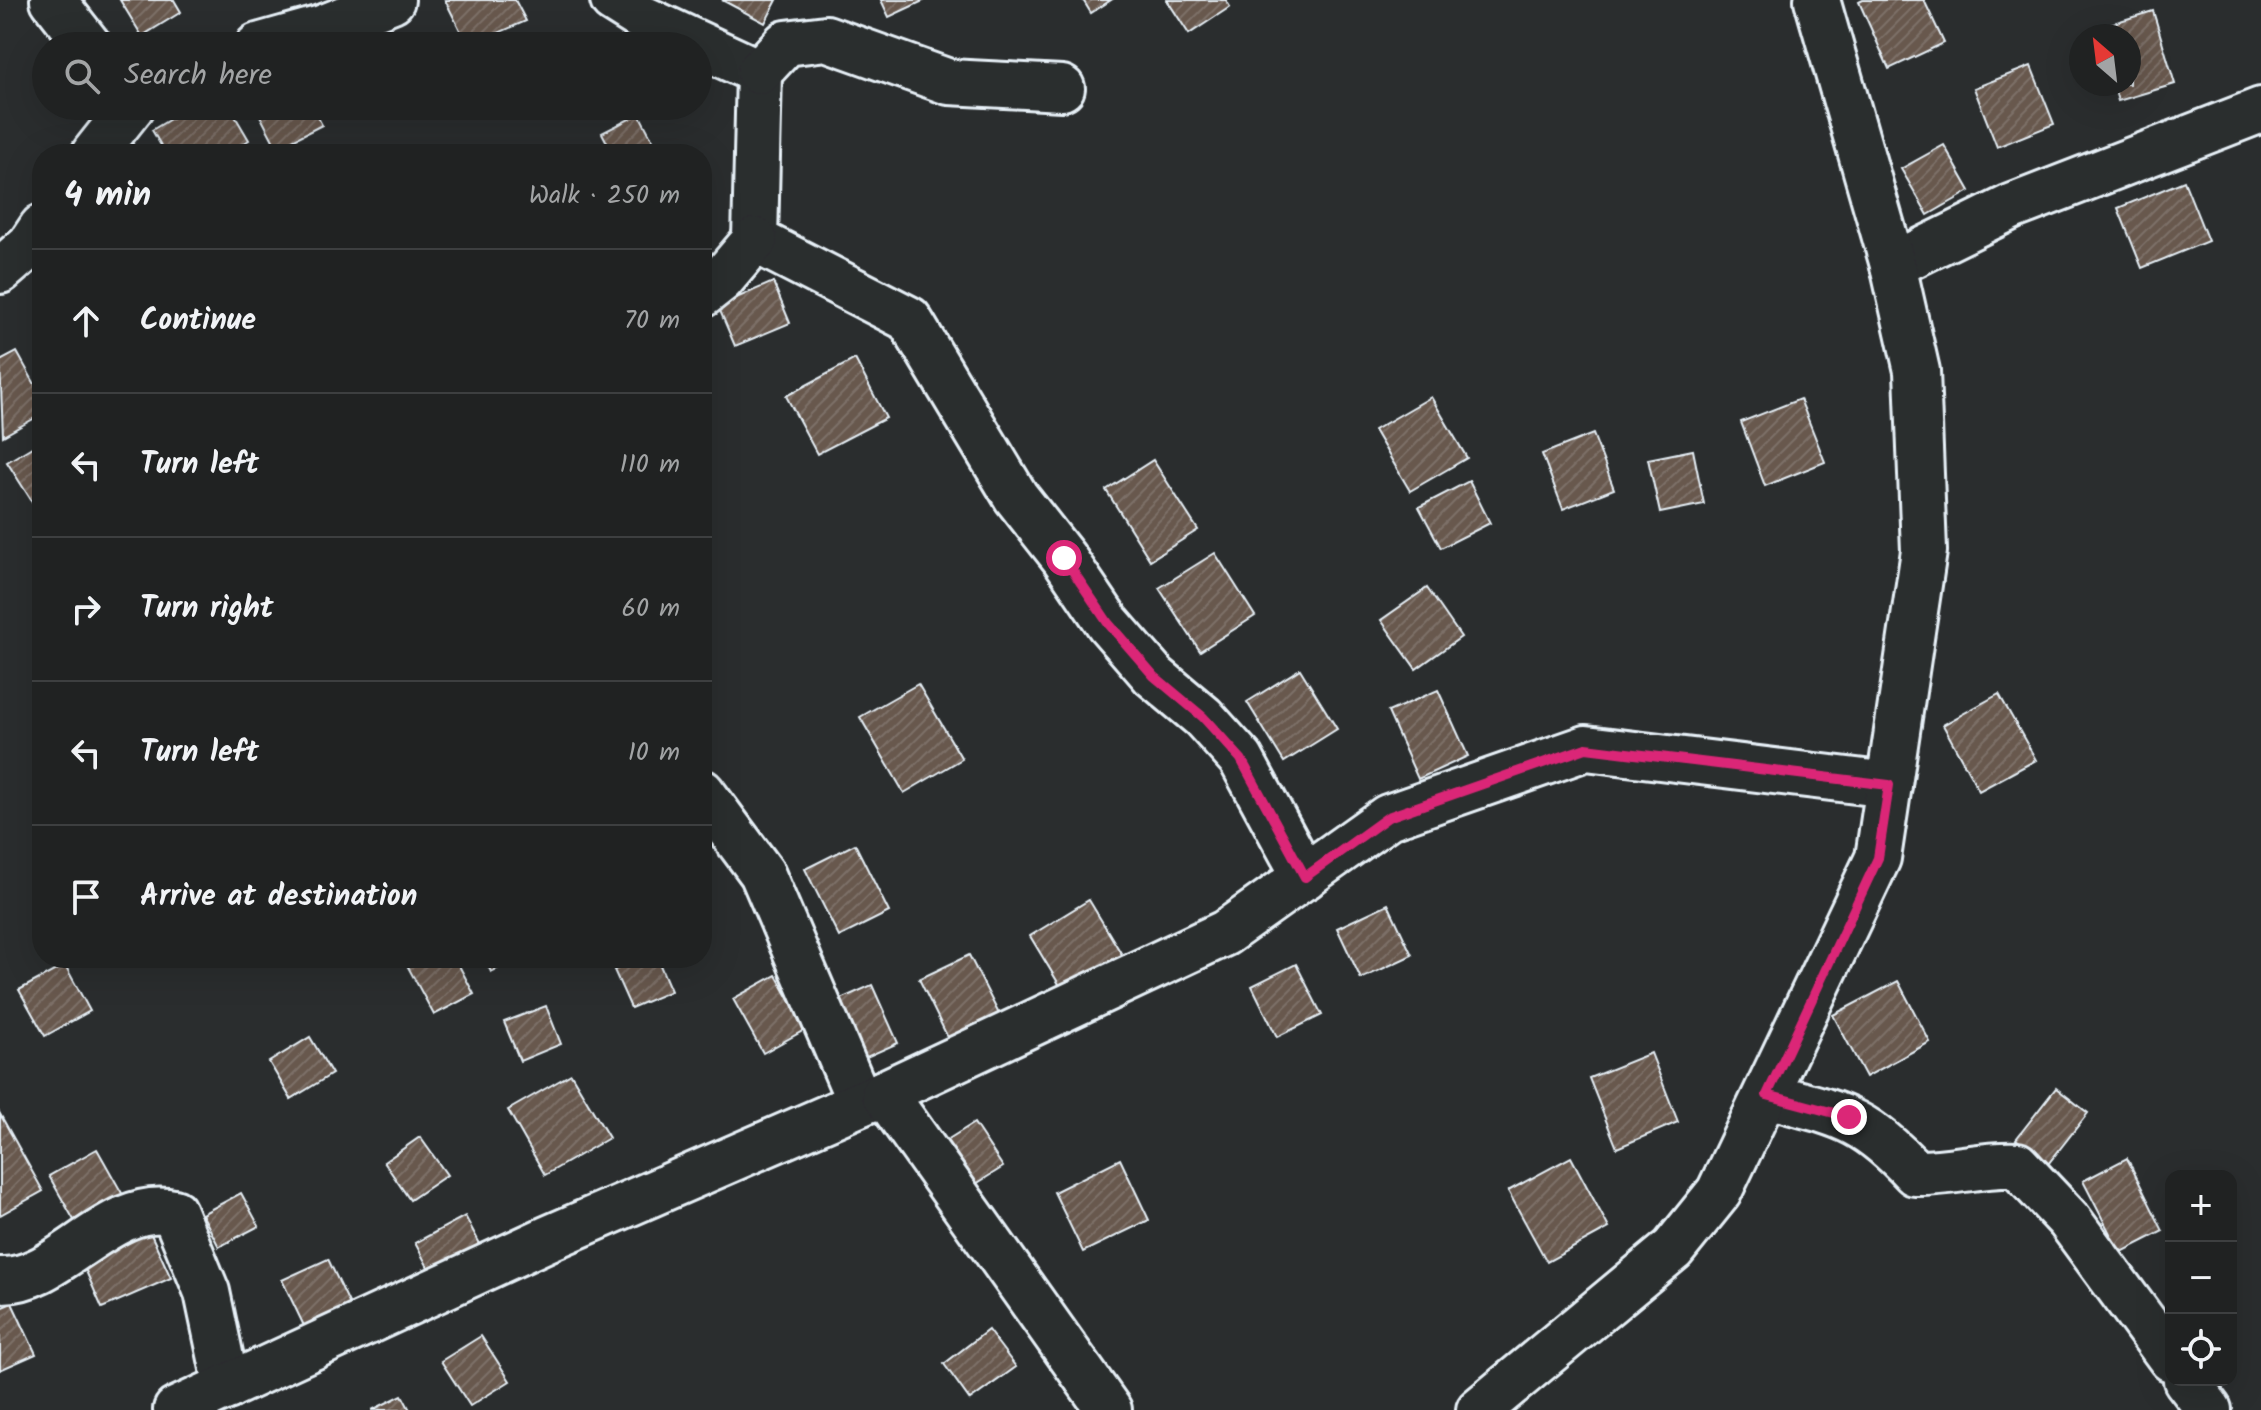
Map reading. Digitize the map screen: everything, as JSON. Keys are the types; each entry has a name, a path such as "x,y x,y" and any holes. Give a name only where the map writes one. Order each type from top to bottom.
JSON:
{"street":[{"path":"53,0 78,32"},
{"path":"308,32 392,0"},
{"path":"613,0 672,32"},
{"path":"1479,1410 1673,1249 1719,1192 1878,858 1924,551 1917,371 1893,265 1817,0"},
{"path":"712,287 755,240 759,72 786,43 826,38 949,82 1062,88"},
{"path":"712,50 759,72"},
{"path":"1893,265 2011,207 2261,110"},
{"path":"102,144 121,120"},
{"path":"755,240 909,319 1016,497 1064,558 1108,623 1154,676 1203,717 1241,759 1305,877"},
{"path":"0,271 32,242"},
{"path":"176,1410 547,1239 872,1098 1225,933 1388,817 1586,748 1889,785"},
{"path":"712,806 762,873 872,1098 1109,1410"},
{"path":"1767,1095 1849,1117 1883,1139 1915,1173 1952,1174 1988,1163 2017,1165 2069,1220 2165,1351"},
{"path":"0,1280 16,1281 96,1233 152,1208 174,1212 207,1292 227,1387"},
{"path":"2191,1386 2209,1410"}],"building":[{"path":"120,0 174,0 181,12 148,32 140,32"},
{"path":"445,0 515,0 526,21 500,32 461,32"},
{"path":"722,0 777,0 765,23"},
{"path":"881,0 925,0 889,17"},
{"path":"1083,0 1111,0 1091,13"},
{"path":"1167,0 1226,0 1230,7 1189,34"},
{"path":"1924,0 1944,43 1889,69 1859,2"},
{"path":"2153,11 2175,84 2141,94 2141,24 2110,24"},
{"path":"2031,66 2054,124 1997,147 1974,88"},
{"path":"2117,96 2135,96 2118,101"},
{"path":"169,120 237,120 249,140 243,144 160,144 152,130"},
{"path":"262,120 319,120 322,125 285,144 275,144"},
{"path":"627,120 642,120 655,144 608,144 602,133"},
{"path":"1944,145 1970,191 1928,215 1901,169"},
{"path":"2184,181 2208,241 2142,268 2118,208"},
{"path":"773,282 790,323 735,346 718,306"},
{"path":"17,352 32,379 32,420 3,436 0,361"},
{"path":"855,359 886,418 817,454 786,396"},
{"path":"1431,397 1467,458 1410,491 1374,430"},
{"path":"1800,399 1825,462 1765,486 1741,422"},
{"path":"1593,434 1614,489 1563,509 1542,454"},
{"path":"32,447 32,501 7,462"},
{"path":"1693,450 1704,504 1660,513 1648,459"},
{"path":"1153,460 1198,530 1150,560 1106,490"},
{"path":"1469,481 1490,523 1441,548 1419,507"},
{"path":"1215,553 1255,616 1200,651 1159,588"},
{"path":"1427,588 1461,637 1416,669 1381,620"},
{"path":"1300,669 1337,729 1284,762 1247,702"},
{"path":"918,684 962,759 904,793 860,717"},
{"path":"1438,690 1468,756 1418,779 1388,712"},
{"path":"1999,694 2036,760 1979,791 1943,725"},
{"path":"855,844 889,912 839,937 805,869"},
{"path":"1089,900 1127,963 1068,999 1030,936"},
{"path":"1388,904 1412,955 1361,979 1337,928"},
{"path":"969,955 1000,1016 949,1040 919,979"},
{"path":"1296,964 1322,1015 1277,1037 1252,986"},
{"path":"59,968 67,968 90,1011 45,1036 19,990"},
{"path":"409,968 460,968 474,994 434,1015"},
{"path":"661,968 671,991 631,1008 614,970"},
{"path":"776,975 806,1029 763,1053 733,999"},
{"path":"1898,981 1930,1042 1866,1077 1833,1015"},
{"path":"872,985 898,1043 862,1059 836,1001"},
{"path":"546,1006 561,1044 520,1061 504,1022"},
{"path":"310,1037 332,1074 291,1099 269,1062"},
{"path":"1651,1053 1678,1122 1617,1148 1589,1078"},
{"path":"571,1074 609,1138 545,1175 508,1110"},
{"path":"2056,1088 2088,1113 2048,1164 2016,1139"},
{"path":"0,1114 43,1191 0,1215"},
{"path":"974,1123 1003,1167 968,1189 939,1145"},
{"path":"420,1137 447,1175 410,1200 384,1162"},
{"path":"97,1149 123,1195 75,1222 49,1176"},
{"path":"1571,1157 1609,1228 1547,1262 1508,1191"},
{"path":"2127,1158 2163,1231 2120,1253 2083,1181"},
{"path":"1120,1159 1149,1220 1083,1252 1054,1192"},
{"path":"241,1193 259,1226 219,1247 202,1214"},
{"path":"465,1216 486,1255 436,1282 415,1243"},
{"path":"150,1232 171,1278 102,1308 82,1262"},
{"path":"328,1259 350,1305 304,1326 282,1280"},
{"path":"12,1303 36,1354 0,1370 0,1308"},
{"path":"988,1330 1016,1367 970,1400 944,1364"},
{"path":"481,1336 510,1381 470,1406 441,1361"},
{"path":"402,1395 410,1410 372,1410"}],"route":[{"path":"1064,558 1108,623 1154,676 1203,717 1241,759 1305,877 1388,817 1586,748 1889,785 1878,858 1767,1095 1849,1117"}]}
